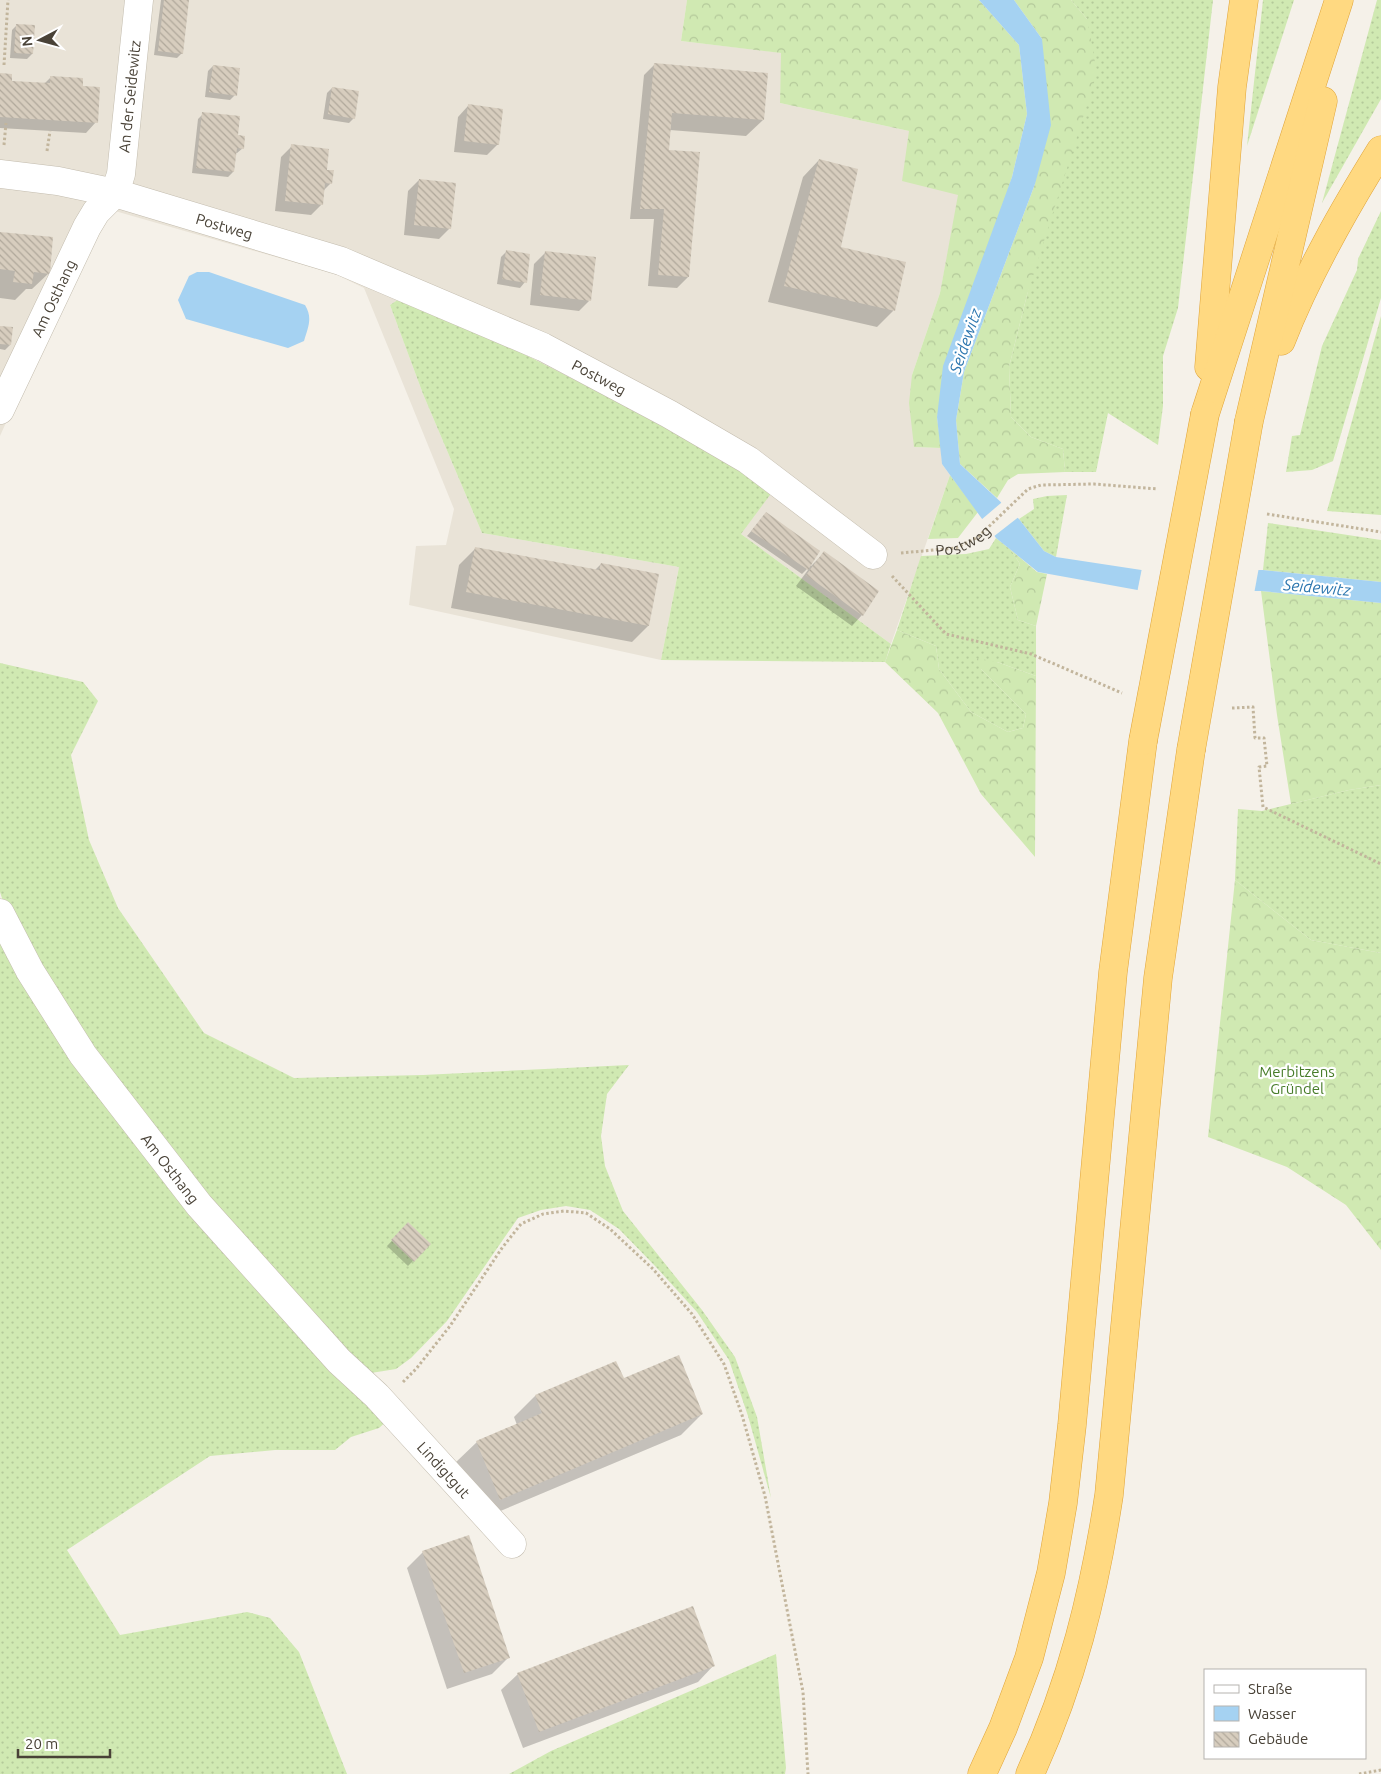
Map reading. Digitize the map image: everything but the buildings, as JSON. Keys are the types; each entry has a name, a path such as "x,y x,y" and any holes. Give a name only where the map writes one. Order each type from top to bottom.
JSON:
{"highway":[{"path":"982,1774 1003,1728 1029,1658 1051,1573 1063,1503 1073,1415 1113,972 1143,741 1205,414 1232,87 1244,0"},
{"path":"1205,414 1339,0"},
{"path":"1030,1774 1047,1738 1067,1682 1099,1557 1110,1485 1158,978 1191,750 1249,421 1346,0"},
{"path":"1249,421 1293,311 1347,207 1381,150"}],"street":[{"name":"An der Seidewitz","path":"115,193 121,174 138,0"},
{"name":"Postweg","path":"2,161 58,182 115,193 341,261 543,347 669,414 748,460 873,555"},
{"name":"Am Osthang","path":"0,410 87,227 96,212 115,193"},
{"name":"Am Osthang","path":"0,913 30,971 83,1055 199,1206 339,1360 377,1396"},
{"name":"Lindigtgut","path":"377,1396 512,1544"}],"path":[{"path":"4,65 8,0"},
{"path":"2,161 6,123"},
{"path":"46,154 50,131"},
{"name":"Postweg","path":"873,555 956,548 978,537 1028,489 1041,485 1094,484 1158,489"},
{"path":"1268,514 1381,532"},
{"path":"873,555 946,634 1031,654 1124,694"},
{"path":"1232,708 1253,707 1255,738 1264,738 1266,766 1259,767 1263,807 1381,864"},
{"path":"377,1396 394,1390 416,1369 450,1326 502,1248 521,1224 543,1214 564,1211 586,1213 610,1229 652,1269 692,1314 724,1364 742,1415 765,1496 803,1692 808,1774"},
{"path":"1359,1774 1381,1770"}],"shaded area":[{"path":"0,0 687,0 681,41 782,53 780,103 909,131 959,195 940,293 912,375 914,447 941,448 942,464 950,475 891,644 741,534 666,426 508,346 399,299 390,305 423,394 482,533 679,567 661,660 409,605 416,546 446,545 454,509 364,288 335,274 115,211 97,229 40,347 0,436"}],"green space":[{"path":"687,0 979,0 1019,45 1027,114 1012,177 937,417 941,448 914,447 909,403 912,375 940,293 958,195 902,181 909,131 780,103 781,53 681,41"},
{"path":"1014,0 1071,0 1087,19 1097,73 1027,295 1009,367 1011,417 1031,437 1063,449 1065,472 1018,474 1008,480 997,498 960,464 956,420 964,372 1035,184 1042,39"},
{"path":"1071,0 1213,0 1178,308 1163,356 1163,406 1158,445 1108,413 1096,472 1065,472 1063,449 1031,437 1011,417 1009,367 1027,295 1087,19"},
{"path":"1263,0 1294,0 1247,146"},
{"path":"1377,0 1381,0 1381,99 1322,203"},
{"path":"1381,211 1381,298 1333,461 1312,470 1286,472 1292,436 1300,435 1322,346 1357,270 1358,259"},
{"path":"399,299 508,346 666,426 746,472 773,491 741,534 891,644 885,662 661,660 679,567 482,533 423,394 390,305"},
{"path":"1381,316 1381,515 1327,511"},
{"path":"950,475 978,512 958,538 928,539"},
{"path":"1067,495 1056,557 1044,551 1019,519 1034,509 1033,499"},
{"path":"1268,523 1381,540 1381,582 1263,570"},
{"path":"996,538 1011,550 1020,564 1010,587 1018,620 1036,626 1036,676 997,662 981,669 1026,714 1023,728 1008,732 971,712 939,669 936,646 897,630 921,556 966,554 989,549"},
{"path":"1011,550 1037,572 1047,574 1036,626 1018,620 1010,587 1020,564"},
{"path":"1261,591 1381,603 1381,785 1349,790 1291,804"},
{"path":"897,630 936,646 939,669 971,712 1008,732 1023,728 1026,714 981,669 976,658 997,662 1036,676 1035,857 981,794 938,713 885,662"},
{"path":"0,663 83,682 98,701 71,755 89,840 118,908 204,1033 294,1078 423,1075 629,1065 607,1094 601,1136 605,1166 623,1211 702,1310 735,1357 757,1417 771,1498 748,1416 729,1360 697,1312 656,1267 619,1229 590,1210 566,1206 541,1210 518,1218 447,1321 411,1358 396,1369 371,1373 341,1353 207,1203 91,1053 5,907 0,892"},
{"path":"1381,785 1381,953 1311,940 1235,880 1238,809 1262,811 1349,790"},
{"name":"Merbitzens Gründel","path":"1235,880 1311,940 1381,953 1381,1250 1346,1205 1287,1167 1208,1137"},
{"path":"0,927 26,975 388,1420 379,1428 351,1437 335,1450 275,1450 210,1456 67,1550 120,1635 247,1612 270,1618 299,1652 347,1774 0,1774"},
{"path":"776,1654 785,1774 509,1774 551,1751"}],"water":[{"name":"Seidewitz","path":"979,0 1014,0 1042,39 1051,125 1035,184 964,372 956,420 960,464 1019,519 1044,551 1056,557 1148,571 1263,570 1381,582 1381,603 1261,591 1143,591 1038,572 996,538 942,464 937,417 943,366 1012,177 1027,114 1019,45"},
{"path":"197,272 209,272 305,305 309,318 304,341 288,348 186,319 178,300 189,276"}],"pier":[{"path":"1003,499 1020,516 993,537 981,520 1001,503"},
{"path":"1259,567 1254,594 1137,593 1142,568"}]}
